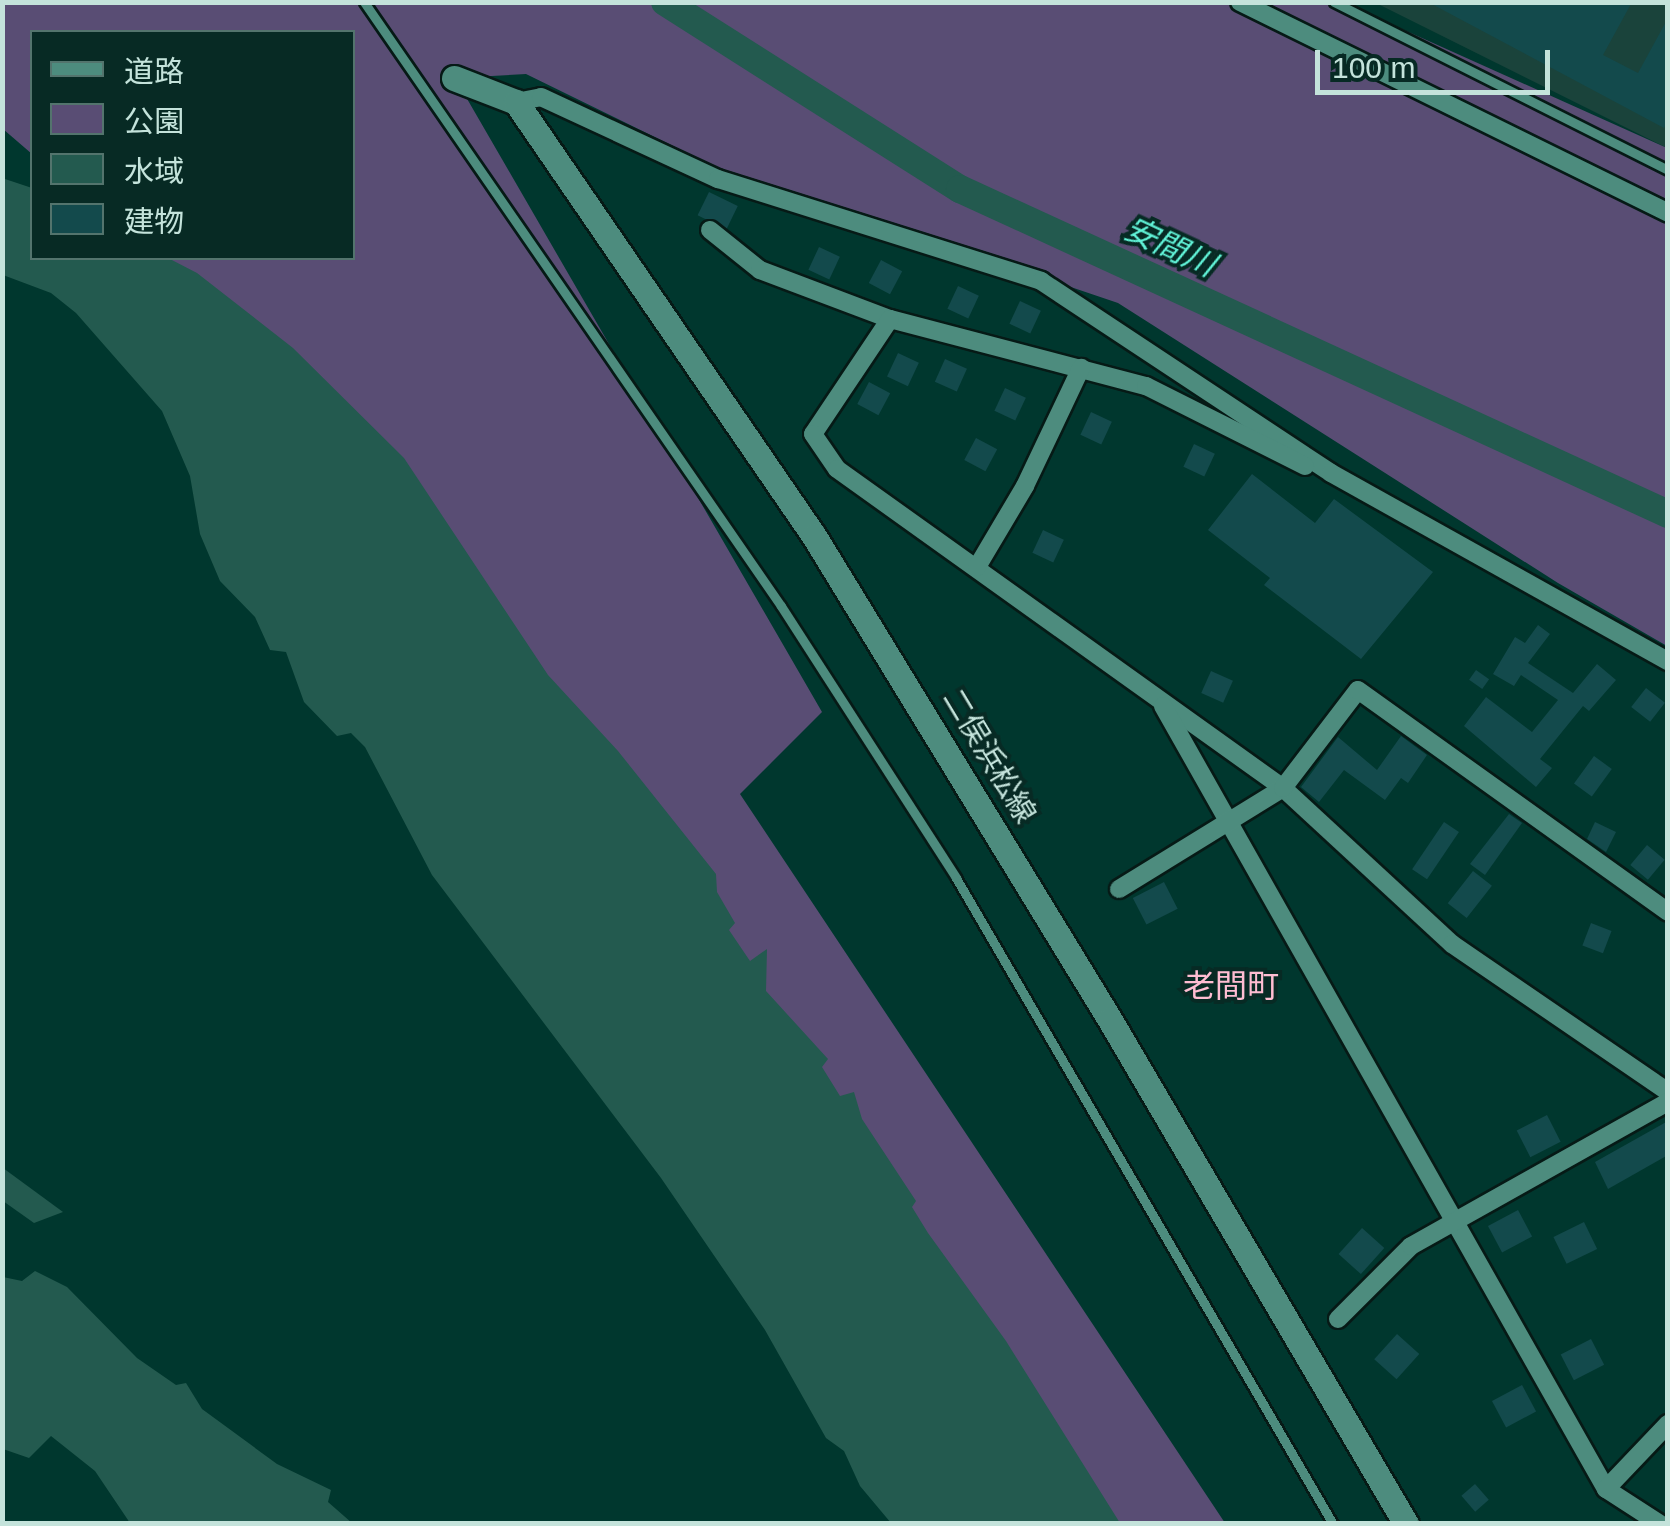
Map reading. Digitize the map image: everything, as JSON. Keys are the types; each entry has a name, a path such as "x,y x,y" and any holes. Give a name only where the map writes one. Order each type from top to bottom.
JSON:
{"main road":[{"path":"454,78 516,102"},
{"name":"二俣浜松線","path":"516,102 711,381 909,686 1406,1524"}],"street":[{"path":"1240,2 1668,212"},
{"path":"516,102 541,96 718,179 1041,281 1361,490"},
{"path":"710,230 760,270 890,319 1146,386 1361,490 1668,661"},
{"path":"890,319 812,434 837,470 1282,788 1452,944 1668,1092"},
{"path":"977,568 1081,368"},
{"path":"1119,889 1282,788 1358,690 1668,912"},
{"path":"1160,701 1606,1490 1660,1524"},
{"path":"1338,1319 1412,1246 1668,1102"},
{"path":"1606,1490 1668,1424"}],"lane":[{"path":"364,2 781,606 956,878 1332,1524"},
{"path":"1334,2 1668,170"}],"shaded area":[{"path":"1376,3 1667,3 1667,148"}],"green space":[{"path":"2,3 1344,3 1667,148 1667,646 1558,583 1118,303 718,168 526,74 455,78 822,712 740,794 1225,1523 1094,1523 160,260 355,260 355,30 30,30 30,152 3,129"}],"water":[{"path":"2,178 30,187 30,260 172,260 197,273 293,348 404,458 548,675 618,751 716,874 717,892 735,923 729,930 750,961 767,949 766,991 828,1059 822,1067 840,1096 854,1092 862,1119 916,1201 912,1207 928,1233 1006,1341 1120,1523 891,1523 860,1486 844,1451 826,1438 765,1330 661,1178 432,875 365,747 351,733 337,736 304,702 286,652 270,650 255,617 220,581 200,534 190,476 162,411 76,313 51,293 3,275"},
{"path":"2,1168 63,1212 34,1223 3,1201"},
{"path":"35,1271 67,1287 137,1358 176,1385 186,1383 202,1409 277,1464 331,1490 328,1502 352,1523 130,1523 95,1471 51,1436 29,1458 3,1449 3,1277 22,1281"}],"building":[{"path":"1428,2 1632,2 1603,55 1638,73 1668,18 1668,121 1664,128"},
{"path":"709,192 738,206 726,229 698,215"},
{"path":"819,247 840,257 829,279 808,270"},
{"path":"881,260 902,271 890,294 869,283"},
{"path":"958,286 979,296 968,318 947,309"},
{"path":"1020,301 1041,311 1030,333 1009,324"},
{"path":"898,353 919,363 908,386 887,377"},
{"path":"945,359 967,369 957,392 935,382"},
{"path":"869,382 890,393 878,415 857,404"},
{"path":"1005,388 1026,398 1015,420 994,411"},
{"path":"1091,412 1112,422 1101,444 1080,435"},
{"path":"976,438 997,449 985,471 964,460"},
{"path":"1194,444 1215,454 1204,476 1183,467"},
{"path":"1252,474 1315,523 1334,499 1433,572 1361,659 1264,585 1270,578 1208,530"},
{"path":"1043,530 1064,540 1053,562 1032,553"},
{"path":"1538,625 1550,634 1528,663 1573,693 1597,664 1616,680 1589,711 1583,706 1540,759 1552,768 1536,787 1464,726 1486,697 1532,732 1558,700 1521,675 1514,686 1493,674 1515,637 1525,643"},
{"path":"1476,670 1489,679 1482,689 1469,680"},
{"path":"1211,671 1233,681 1223,703 1201,693"},
{"path":"1646,688 1665,703 1650,722 1631,707"},
{"path":"1401,736 1427,755 1408,783 1401,778 1385,800 1344,770 1319,802 1301,787 1338,737 1377,770"},
{"path":"1594,756 1612,769 1592,796 1574,784"},
{"path":"1509,814 1522,823 1485,875 1470,864"},
{"path":"1444,822 1459,832 1427,879 1412,869"},
{"path":"1595,822 1616,832 1606,852 1587,839"},
{"path":"1647,845 1665,860 1648,880 1630,865"},
{"path":"1473,871 1492,886 1467,918 1448,903"},
{"path":"1164,882 1178,909 1146,925 1133,898"},
{"path":"1591,923 1612,931 1603,953 1582,945"},
{"path":"1547,1115 1561,1142 1530,1157 1517,1130"},
{"path":"1668,1121 1668,1155 1608,1189 1595,1162"},
{"path":"1518,1210 1532,1236 1502,1252 1488,1226"},
{"path":"1584,1222 1597,1249 1567,1264 1553,1237"},
{"path":"1362,1228 1384,1248 1361,1274 1339,1254"},
{"path":"1397,1334 1419,1354 1397,1379 1374,1359"},
{"path":"1591,1339 1604,1365 1574,1380 1561,1354"},
{"path":"1522,1385 1536,1411 1506,1427 1492,1401"},
{"path":"1475,1484 1489,1500 1475,1512 1461,1496"}],"waterway":[{"name":"安間川","path":"665,2 960,189 1668,514"}],"district":[{"name":"老間町","path":"1231,986"}]}
